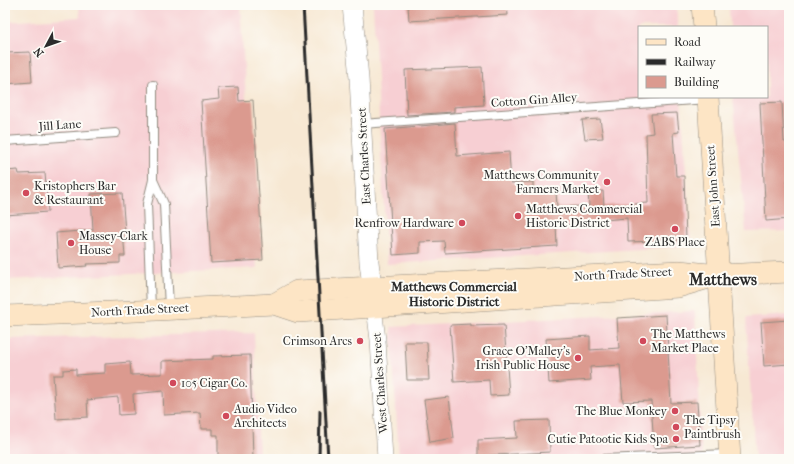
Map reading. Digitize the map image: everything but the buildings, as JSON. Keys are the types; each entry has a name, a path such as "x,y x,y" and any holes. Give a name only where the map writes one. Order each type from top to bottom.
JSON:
{"main road":[{"path":"702,5 704,26"},
{"name":"East John Street","path":"708,98 730,457"},
{"name":"North Trade Street","path":"5,316 274,304 297,291 373,297 679,271 719,275 789,272"}],"street":[{"name":"East Charles Street","path":"352,5 360,78 369,262 373,297"},
{"name":"West Charles Street","path":"373,297 378,340 385,459"}],"lane":[{"path":"153,85 153,180 147,204 160,309"},
{"name":"Cotton Gin Alley","path":"362,124 708,98"},
{"name":"Jill Lane","path":"5,141 116,133"},
{"path":"153,180 164,204 160,309"},
{"path":"603,459 730,457"}],"shaded area":[{"path":"79,5 240,5 257,268 5,280 5,22 80,17"},
{"path":"373,5 676,5 678,26 638,26 638,98 681,98 691,246 387,264"},
{"path":"729,5 789,5 789,231 746,232 733,98 768,98 768,26 730,26"},
{"path":"695,311 702,459 547,459 546,457 508,459 399,459 391,327"},
{"path":"789,315 789,459 755,459 746,318"},
{"path":"254,333 259,459 5,459 5,339"}],"railway":[{"path":"303,5 328,459"},
{"path":"319,459 320,411"}],"place":[{"name":"Matthews Community Farmers Market","path":"607,182"},
{"name":"Kristophers Bar & Restaurant","path":"26,193"},
{"name":"Matthews Commercial Historic District","path":"518,216"},
{"name":"Renfrow Hardware","path":"462,223"},
{"name":"ZABS Place","path":"675,229"},
{"name":"Massey-Clark House","path":"71,243"},
{"name":"Crimson Arcs","path":"360,341"},
{"name":"The Matthews Market Place","path":"643,341"},
{"name":"Grace O'Malley's Irish Public House","path":"578,358"},
{"name":"105 Cigar Co.","path":"173,383"},
{"name":"The Blue Monkey","path":"675,411"},
{"name":"Audio Video Architects","path":"226,416"},
{"name":"The Tipsy Paintbrush","path":"676,427"},
{"name":"Cutie Patootie Kids Spa","path":"676,439"}],"district":[{"name":"Matthews","path":"723,279"},
{"name":"Matthews Commercial Historic District","path":"454,294"}]}
